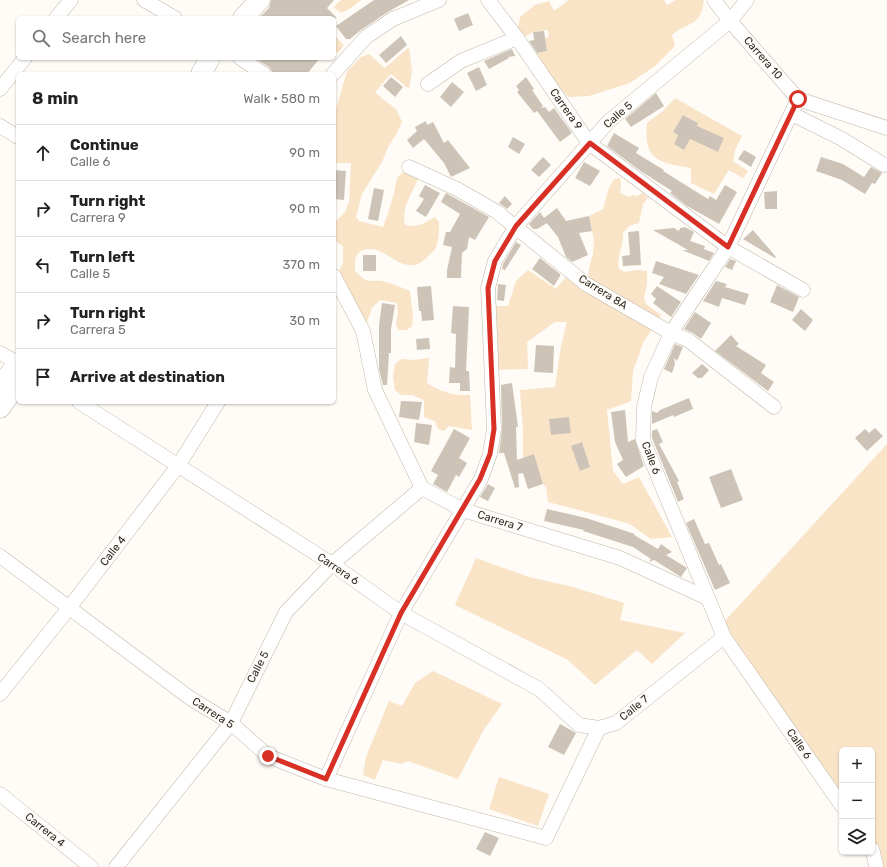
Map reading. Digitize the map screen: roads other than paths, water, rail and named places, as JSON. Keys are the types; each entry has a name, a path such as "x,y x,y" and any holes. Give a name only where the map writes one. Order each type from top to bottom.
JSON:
{"main road":[{"path":"245,16 260,0"},
{"path":"202,72 209,60"},
{"path":"0,386 16,366"},
{"path":"0,408 16,386"}],"street":[{"path":"58,16 71,0"},
{"path":"144,0 172,16"},
{"path":"335,72 366,37 393,19 439,0"},
{"name":"Carrera 9","path":"488,0 517,38 590,143 728,247 803,290"},
{"name":"Carrera 10","path":"714,0 730,21 798,99"},
{"name":"Calle 5","path":"326,779 401,613 463,510 480,479 490,454 494,429 488,288 495,261 516,226 608,122 730,21 747,0"},
{"path":"428,84 461,61 517,38"},
{"path":"0,89 23,60"},
{"path":"243,60 261,72"},
{"path":"798,99 887,128"},
{"name":"Calle 6","path":"798,99 728,247 672,333 651,377 644,407 643,440 724,636 839,802"},
{"path":"792,114 842,139 884,165"},
{"path":"0,126 16,136"},
{"name":"Carrera 8A","path":"409,167 457,189 497,212 586,284 672,333 688,340 774,407"},
{"path":"336,280 363,331 375,390 422,488"},
{"path":"0,353 16,362"},
{"name":"Carrera 6","path":"82,404 332,564 401,613 539,689 579,725 599,728"},
{"name":"Calle 4","path":"0,694 69,608 178,466 217,404"},
{"name":"Calle 5","path":"116,867 231,723 286,612 332,564 422,488"},
{"name":"Carrera 7","path":"422,488 463,510 620,558 707,598"},
{"name":"Carrera 5","path":"0,556 190,698 231,723 268,756 326,779 546,838 599,728"},
{"name":"Calle 7","path":"599,728 616,723 724,636"},
{"name":"Carrera 4","path":"0,794 91,867"},
{"path":"875,855 880,864"}]}
